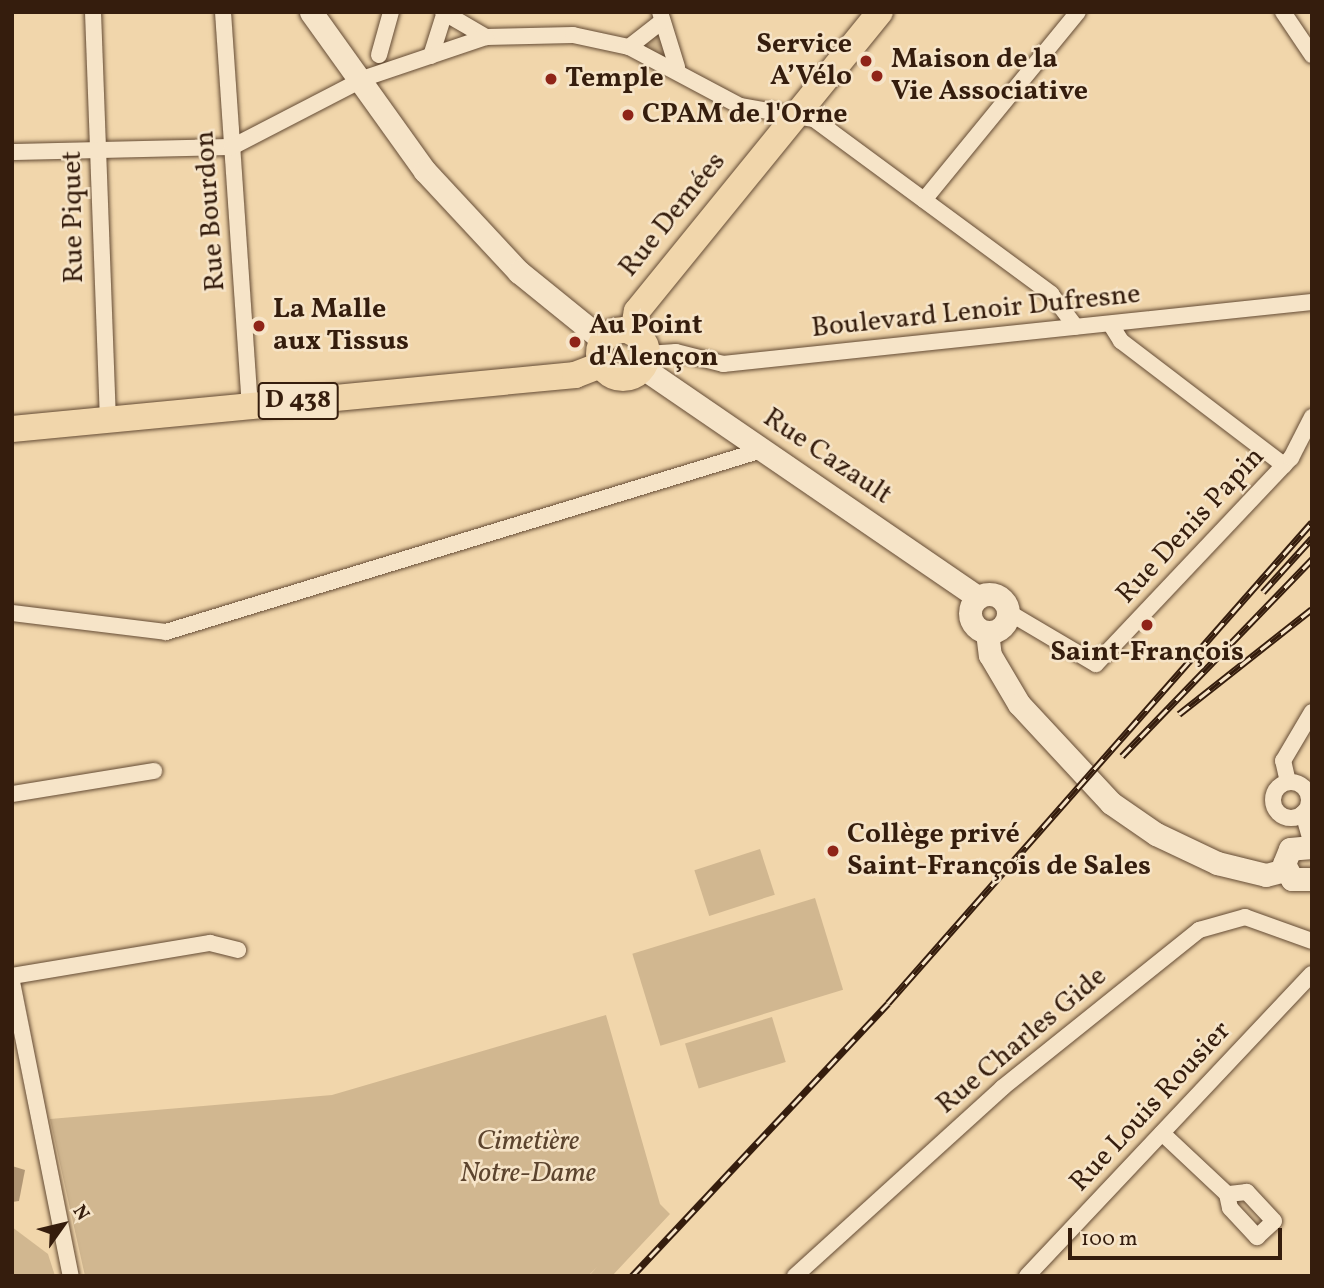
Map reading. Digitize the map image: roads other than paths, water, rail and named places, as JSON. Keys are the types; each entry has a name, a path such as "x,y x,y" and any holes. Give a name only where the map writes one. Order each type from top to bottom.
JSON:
{"main road":[{"name":"Rue Demées","path":"641,351 637,311 880,12"},
{"path":"616,331 641,351 621,378 602,353 616,331"},
{"name":"D 438","path":"12,429 575,375 602,353"}],"street":[{"name":"Rue Piquet","path":"93,12 108,420"},
{"name":"Rue Bourdon","path":"223,12 250,407"},
{"path":"311,12 425,171 519,272 602,353"},
{"path":"379,55 391,12"},
{"path":"924,200 1078,12"},
{"path":"1283,12 1312,55"},
{"path":"431,56 443,14 486,37"},
{"path":"629,47 660,17 677,67"},
{"path":"12,152 232,148 360,81 486,37 573,35 629,47 677,67 740,106 814,119 1051,294 1076,327"},
{"name":"Boulevard Lenoir Dufresne","path":"641,351 734,363 1312,302"},
{"path":"1111,325 1121,341 1284,465"},
{"name":"Rue Cazault","path":"641,351 730,428 978,597 994,595 1008,612 1096,664"},
{"name":"Rue Denis Papin","path":"1096,664 1284,465 1312,417"},
{"path":"721,459 730,428"},
{"path":"12,613 166,632 721,459 762,450"},
{"path":"978,597 970,618 987,632 990,655 1019,704 1111,803 1156,834 1217,863 1266,875 1312,846 1303,813 1309,792 1288,782"},
{"path":"987,632 1000,629 1008,612"},
{"path":"1288,782 1283,761 1312,712"},
{"path":"12,794 154,771"},
{"path":"1288,782 1273,797 1281,815 1287,860 1298,881 1312,879"},
{"path":"1281,815 1303,813"},
{"name":"Rue Charles Gide","path":"795,1274 1103,1007 1199,930 1224,918 1245,917 1312,941"},
{"path":"12,976 210,943 239,950"},
{"name":"Rue Louis Rousier","path":"1027,1276 1312,974"},
{"path":"12,982 71,1276"},
{"path":"1162,1133 1227,1194"}],"railway":[{"path":"632,1276 888,1003 1312,522"},
{"path":"1263,592 1312,538"},
{"path":"1122,756 1312,559"},
{"path":"1179,714 1312,609"}],"place":[{"name":"Service A’Vélo","path":"866,61"},
{"name":"Maison de la Vie Associative","path":"877,76"},
{"name":"Temple","path":"551,79"},
{"name":"CPAM de l'Orne","path":"628,115"},
{"name":"La Malle aux Tissus","path":"259,326"},
{"name":"Au Point d'Alençon","path":"575,342"},
{"name":"Saint-François","path":"1147,625"},
{"name":"Collège privé Saint-François de Sales","path":"833,851"}],"park label":[{"name":"Cimetière Notre-Dame","path":"528,1158"}]}
